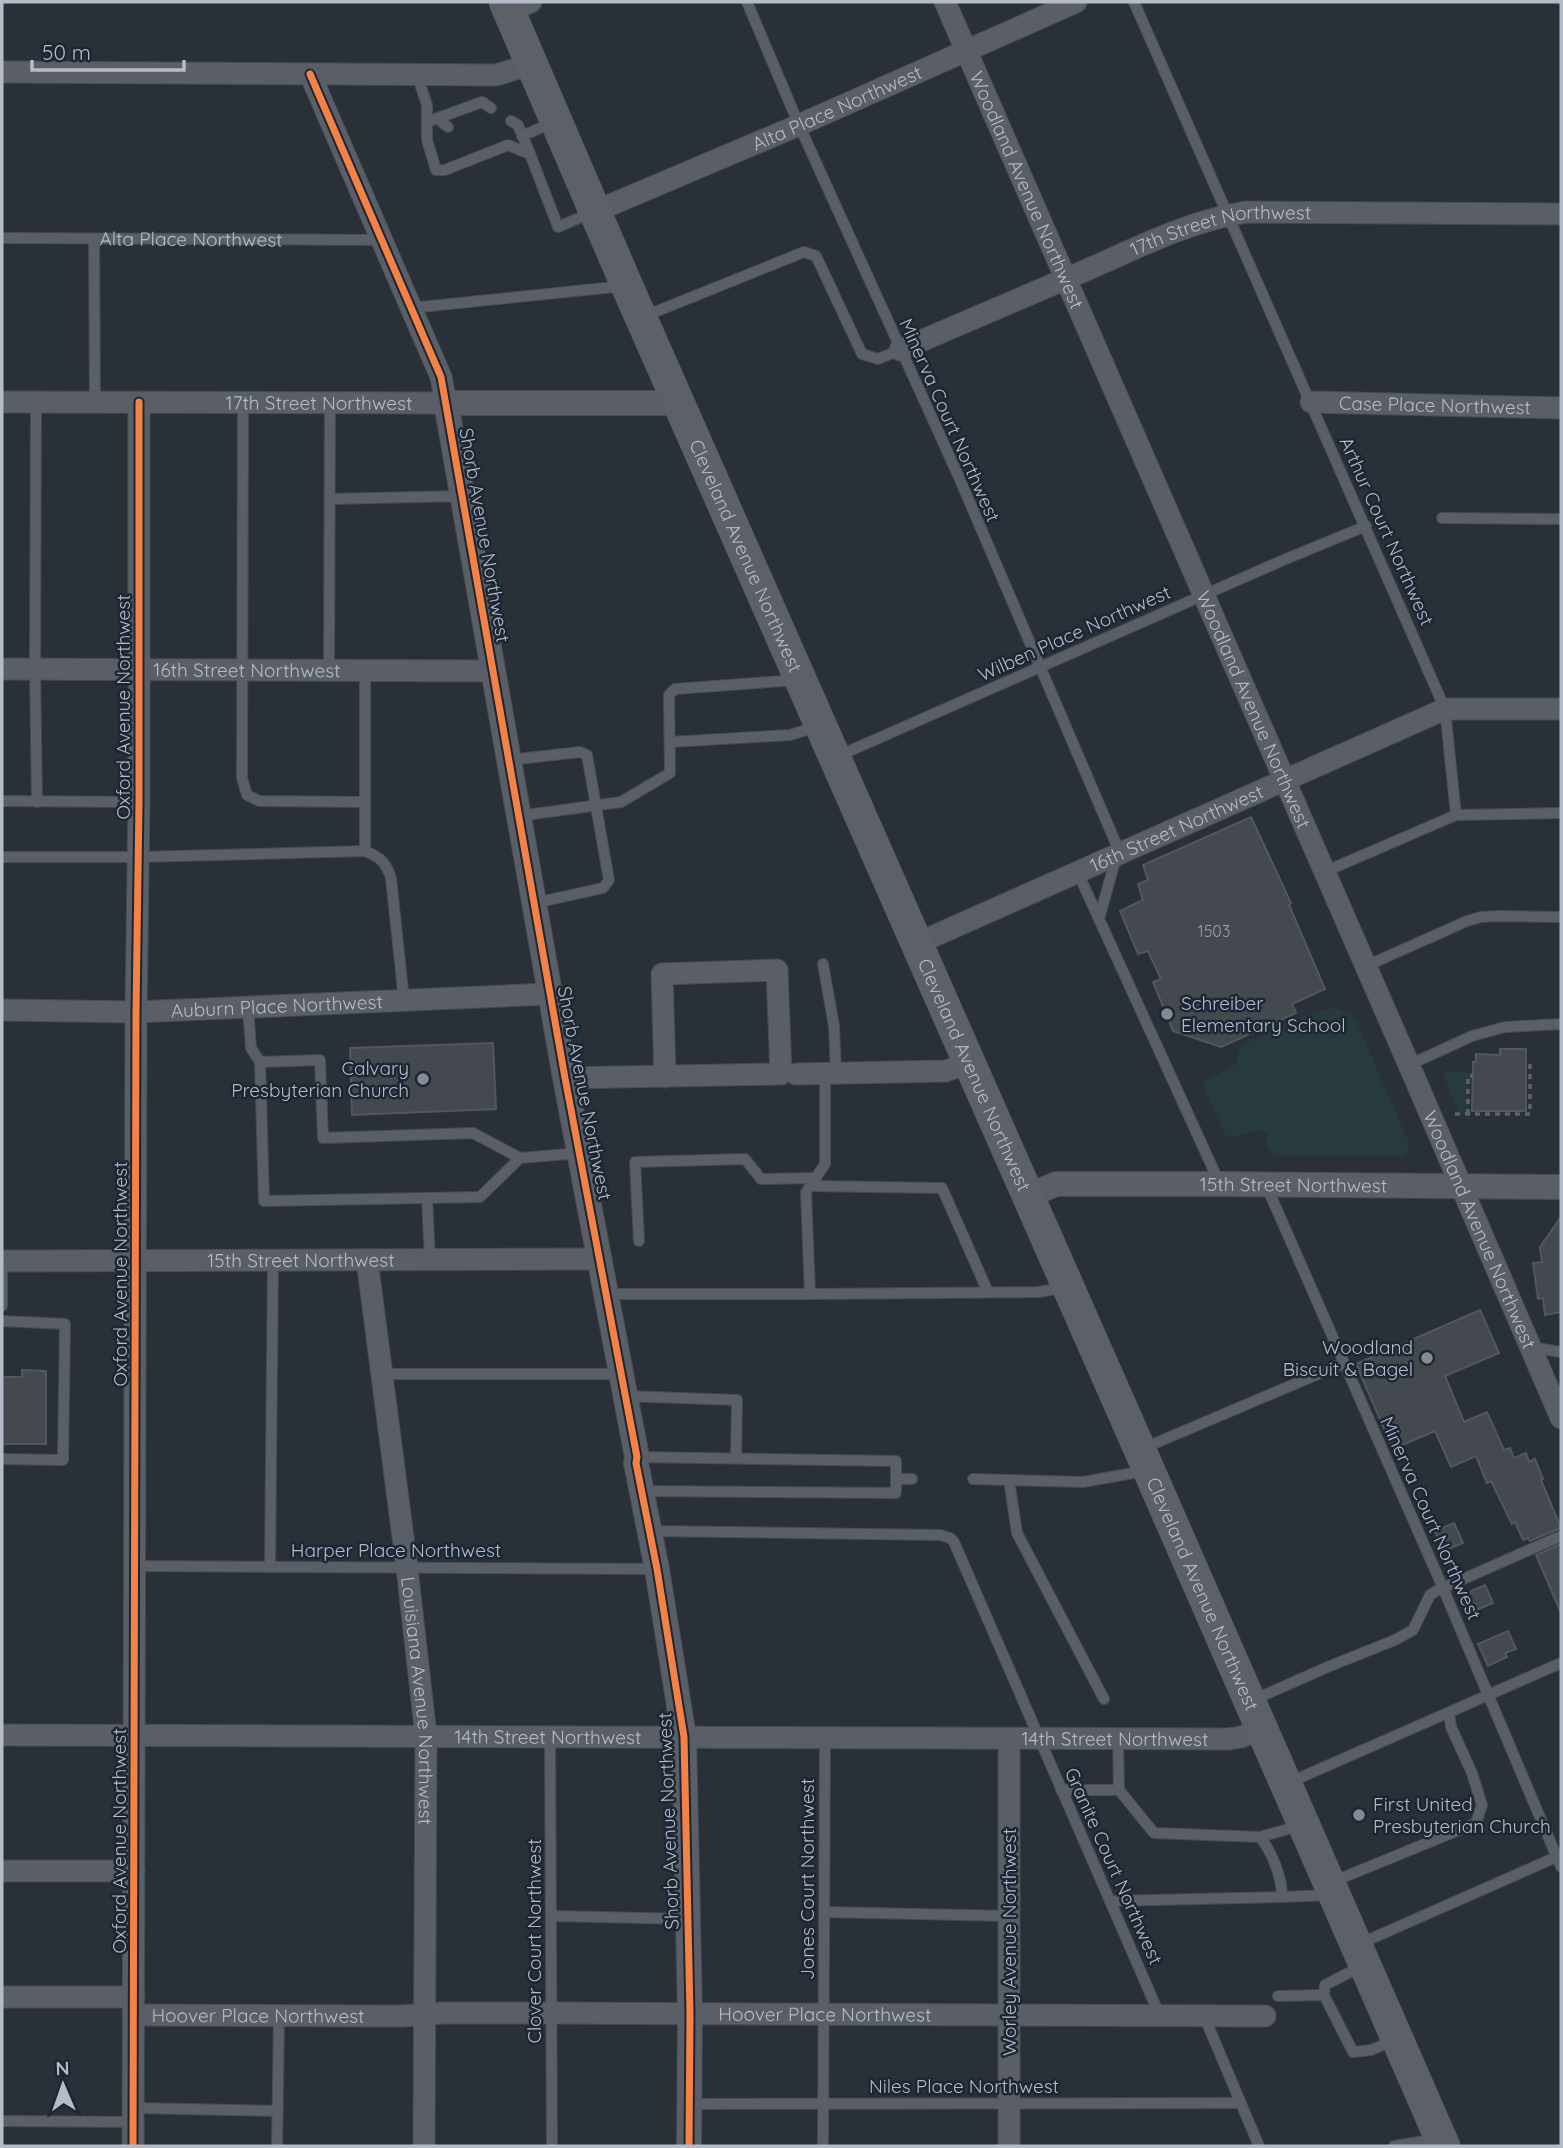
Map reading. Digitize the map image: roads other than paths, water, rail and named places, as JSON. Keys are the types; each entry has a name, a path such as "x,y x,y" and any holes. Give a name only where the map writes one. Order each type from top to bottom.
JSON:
{"main road":[{"name":"Cleveland Avenue Northwest","path":"515,5 532,64 627,286 1442,2142"}],"street":[{"name":"Woodland Avenue Northwest","path":"945,2 1205,594 1561,1418"},
{"name":"Alta Place Northwest","path":"596,211 799,125 1076,2"},
{"path":"2,72 496,75 532,64"},
{"name":"Shorb Avenue Northwest","path":"310,74 441,377 446,403 565,1079 601,1259 657,1569 684,1737 690,2146"},
{"name":"17th Street Northwest","path":"900,350 1189,227 1227,215 1247,212 1561,214"},
{"name":"17th Street Northwest","path":"2,402 679,403"},
{"name":"Oxford Avenue Northwest","path":"134,2146 139,402"},
{"name":"Case Place Northwest","path":"1311,402 1561,408"},
{"name":"16th Street Northwest","path":"2,669 493,671"},
{"name":"16th Street Northwest","path":"916,944 1445,709 1561,709"},
{"path":"665,1077 662,974 777,970 789,1074"},
{"name":"Auburn Place Northwest","path":"2,1010 136,1012 550,994"},
{"path":"565,1079 946,1071 968,1063"},
{"name":"15th Street Northwest","path":"1028,1196 1056,1184 1561,1187"},
{"name":"15th Street Northwest","path":"2,1261 601,1259"},
{"name":"Louisiana Avenue Northwest","path":"367,1260 426,1736 424,2146"},
{"name":"14th Street Northwest","path":"2,1735 1228,1739 1241,1737 1255,1715"},
{"name":"Worley Avenue Northwest","path":"1009,1739 1009,2146"},
{"path":"2,1871 134,1871"},
{"name":"Hoover Place Northwest","path":"2,1997 279,2017 552,2012 1160,2017 1265,2015"}],"lane":[{"name":"Minerva Court Northwest","path":"747,2 799,125 958,475 1119,853"},
{"name":"Arthur Court Northwest","path":"1134,2 1445,709 1457,815"},
{"path":"416,75 432,120 427,141 436,170 445,170 508,145"},
{"path":"432,120 482,102 491,108"},
{"path":"463,108 473,116"},
{"path":"432,120 448,127"},
{"path":"511,121 518,125 523,136 558,227 596,211"},
{"path":"523,136 557,121"},
{"path":"497,136 508,145 530,154"},
{"path":"471,147 482,155"},
{"name":"Alta Place Northwest","path":"2,238 381,240"},
{"path":"94,239 95,402"},
{"path":"642,317 804,252 816,256 862,354 878,359 900,350"},
{"path":"411,308 627,286"},
{"path":"36,402 37,802"},
{"path":"243,402 242,778 247,795 259,801 365,802"},
{"path":"329,670 330,402"},
{"path":"330,499 462,496"},
{"path":"1442,518 1561,519"},
{"name":"Wilben Place Northwest","path":"835,757 1366,526"},
{"path":"365,670 365,851"},
{"path":"519,816 621,802 670,773 669,695 674,689 801,680"},
{"path":"670,742 790,736 821,725"},
{"path":"509,760 580,752 587,755 609,880 603,888 535,903"},
{"path":"2,801 139,802"},
{"path":"1324,872 1457,815 1561,813"},
{"path":"2,857 139,857 365,851 378,856 387,865 391,878 404,1000"},
{"path":"1099,919 1119,853"},
{"path":"1078,873 1220,1184"},
{"path":"1366,965 1467,920 1481,917 1561,918"},
{"path":"810,1294 806,1192 825,1164 834,1026 822,964"},
{"path":"248,1007 251,1048 260,1062 264,1202 480,1197 520,1158"},
{"path":"1409,1065 1472,1036 1505,1027 1561,1024"},
{"path":"260,1062 320,1060 323,1138 473,1133 520,1158 580,1153"},
{"path":"639,1241 635,1162 745,1158 761,1179 942,1188 988,1292"},
{"name":"Minerva Court Northwest","path":"1265,1185 1560,1859"},
{"path":"427,1198 430,1259"},
{"path":"2,1261 2,1306"},
{"path":"270,1567 273,1261"},
{"path":"607,1294 1039,1292 1068,1287"},
{"path":"2,1321 65,1324 63,1460 2,1458"},
{"path":"1530,1347 1561,1352"},
{"path":"973,1479 1083,1482 1144,1460 1344,1363"},
{"path":"382,1374 623,1385 737,1400 736,1458"},
{"path":"637,1457 896,1461 896,1493 642,1491"},
{"path":"896,1479 912,1479"},
{"path":"1009,1480 1017,1533 1104,1699"},
{"name":"Granite Court Northwest","path":"650,1531 940,1535 950,1538 1160,2017"},
{"path":"1255,1715 1413,1630 1430,1595 1561,1536"},
{"name":"Harper Place Northwest","path":"135,1566 657,1569"},
{"path":"1285,1784 1561,1663"},
{"path":"1110,1901 1282,1897 1331,1889 1476,1823 1482,1805 1472,1773 1451,1727 1449,1713"},
{"name":"Clover Court Northwest","path":"550,1736 552,2146"},
{"name":"Jones Court Northwest","path":"823,2146 825,1738"},
{"path":"1118,1739 1119,1790 1154,1832 1261,1837 1303,1825"},
{"path":"1061,1790 1119,1790"},
{"path":"1261,1837 1268,1847 1282,1888 1282,1897"},
{"path":"1397,2039 1371,2050 1353,2052 1324,1995 1325,1985 1360,1955 1560,1859"},
{"path":"824,1912 1010,1916"},
{"path":"552,1916 688,1919"},
{"path":"1278,1996 1324,1995"},
{"path":"1204,2016 1259,2146"},
{"path":"278,2146 279,2017"},
{"name":"Niles Place Northwest","path":"690,2104 1239,2103"},
{"path":"2,2121 278,2110"},
{"path":"1394,2146 1442,2142"}],"place":[{"name":"Schreiber Elementary School","path":"1167,1014"},
{"name":"Calvary Presbyterian Church","path":"423,1079"},
{"name":"Woodland Biscuit & Bagel","path":"1427,1358"},
{"name":"First United Presbyterian Church","path":"1359,1815"}]}
